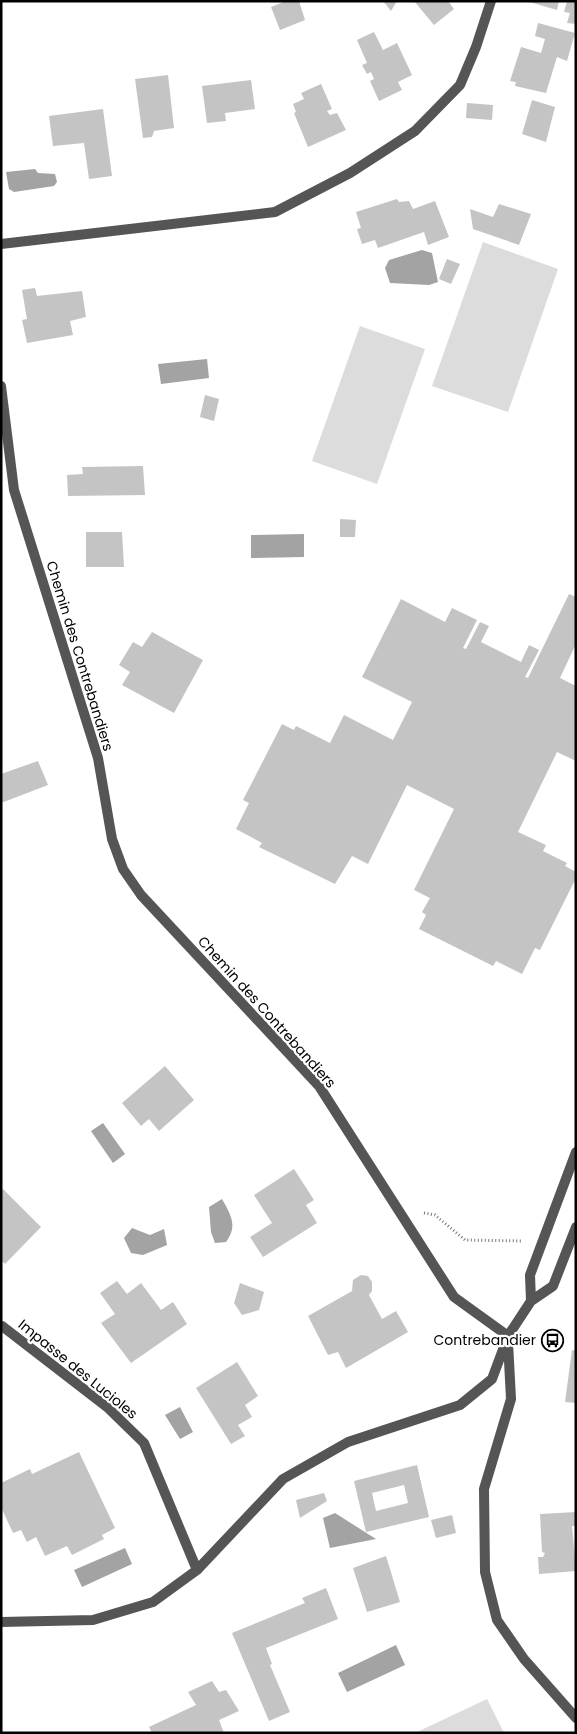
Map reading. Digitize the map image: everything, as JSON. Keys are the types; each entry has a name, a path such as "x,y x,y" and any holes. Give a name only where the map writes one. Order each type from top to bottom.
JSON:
{"street":[{"path":"1,244 274,212 350,173 416,131 460,85 476,47 491,1"},
{"name":"Chemin des Contrebandiers","path":"1,386 14,490 98,758 112,839 123,868 141,895 319,1086 454,1297 508,1336"},
{"path":"532,1301 530,1274 576,1152"},
{"path":"1,1622 93,1620 153,1602 197,1570 283,1479 348,1442 460,1405 492,1380 508,1336 532,1301 553,1286 576,1227"},
{"name":"Impasse des Lucioles","path":"2,1326 107,1407 144,1443 197,1570"},
{"path":"508,1336 511,1399 484,1489 485,1572 497,1620 524,1659 576,1718"}],"path":[{"path":"398,1208 435,1215 465,1240 542,1241"}],"shaded area":[{"path":"35,169 38,173 55,174 57,182 54,186 14,192 9,189 6,172"},
{"path":"483,242 558,269 508,412 432,386"},
{"path":"422,250 432,253 438,282 429,285 390,283 385,268 389,260"},
{"path":"360,326 425,349 377,484 312,461"},
{"path":"207,359 209,378 161,384 158,364"},
{"path":"304,534 304,557 251,558 251,535"},
{"path":"103,1123 125,1154 113,1163 91,1131"},
{"path":"222,1199 232,1220 232,1231 226,1242 215,1243 211,1232 209,1207"},
{"path":"132,1228 150,1235 164,1229 167,1245 143,1255 131,1253 124,1238"},
{"path":"180,1407 193,1432 180,1439 165,1415"},
{"path":"335,1513 376,1539 330,1548 323,1518"},
{"path":"125,1548 132,1564 82,1587 74,1570"},
{"path":"396,1645 405,1665 347,1692 338,1673"},
{"path":"487,1699 504,1733 417,1732"}],"building":[{"path":"286,1 299,1 305,20 280,30 271,7"},
{"path":"383,1 397,1 391,11"},
{"path":"414,1 448,1 454,9 434,25"},
{"path":"526,1 559,1 557,10"},
{"path":"567,1 576,1 576,24 567,23 570,13 564,12"},
{"path":"538,23 575,33 567,61 557,57 546,93 515,86 516,82 510,81 521,47 541,53 545,39 535,36"},
{"path":"374,32 383,50 397,43 412,75 398,82 402,90 379,101 370,81 374,79 371,72 367,74 362,65 367,63 357,40"},
{"path":"168,75 174,128 154,131 152,137 143,138 135,79"},
{"path":"251,80 255,109 225,113 226,121 207,123 202,86"},
{"path":"321,84 332,109 327,111 330,115 337,113 346,130 308,147 294,113 296,112 293,104 304,99 301,93"},
{"path":"532,100 555,107 546,142 522,134"},
{"path":"467,103 493,105 492,120 466,118"},
{"path":"103,109 112,176 89,179 84,143 53,146 49,116"},
{"path":"397,199 399,202 409,201 413,209 435,201 449,237 428,245 424,232 378,248 375,240 362,244 357,229 361,228 356,212"},
{"path":"499,204 531,214 519,245 473,229 470,209 493,217"},
{"path":"447,259 460,264 451,284 439,279"},
{"path":"35,288 37,296 82,291 86,317 70,321 73,335 27,343 22,320 27,319 22,290"},
{"path":"205,395 219,399 214,421 200,417"},
{"path":"143,466 145,495 68,496 67,475 83,474 82,467"},
{"path":"340,519 356,520 355,537 340,537"},
{"path":"86,532 122,532 124,567 86,567"},
{"path":"569,594 576,597 576,644 560,678 576,686 576,761 557,752 518,832 546,845 543,851 567,863 565,866 576,872 576,878 540,950 535,948 522,974 496,961 493,966 419,929 426,915 422,912 430,898 414,890 454,809 407,785 368,864 352,856 335,884 259,847 262,843 236,829 249,803 243,800 282,724 294,730 296,726 330,743 344,715 393,740 412,702 362,677 401,599 445,622 452,608 477,620 463,648 466,649 480,622 489,626 481,642 521,662 529,645 539,650 525,677 528,678"},
{"path":"152,632 203,660 174,713 122,685 130,672 119,665 133,642 142,647"},
{"path":"38,761 48,785 1,803 1,774"},
{"path":"165,1066 194,1100 159,1131 149,1119 141,1126 122,1103"},
{"path":"294,1169 314,1200 306,1205 317,1223 263,1257 250,1237 272,1223 254,1195"},
{"path":"3,1189 41,1227 5,1264 1,1260 1,1191"},
{"path":"361,1275 368,1276 372,1282 372,1291 369,1295 382,1319 396,1311 408,1332 346,1368 338,1352 328,1355 308,1316 352,1291 353,1280"},
{"path":"117,1281 127,1294 141,1283 161,1310 173,1302 187,1324 131,1363 101,1323 115,1314 100,1293"},
{"path":"240,1283 264,1292 259,1310 242,1315 234,1303"},
{"path":"572,1350 576,1351 576,1403 565,1402"},
{"path":"237,1362 258,1396 245,1405 252,1417 238,1425 245,1436 231,1444 196,1388"},
{"path":"79,1452 115,1528 102,1535 104,1539 72,1555 67,1546 45,1556 36,1537 27,1542 21,1530 13,1533 1,1507 1,1483 30,1469 32,1474"},
{"path":"417,1465 429,1517 366,1532 354,1481","holes":["404,1485 408,1503 376,1511 372,1493"]},
{"path":"324,1493 327,1501 300,1518 296,1500"},
{"path":"576,1512 576,1526 572,1526 576,1571 539,1574 538,1557 543,1557 545,1553 542,1552 540,1514"},
{"path":"452,1515 456,1533 436,1538 431,1520"},
{"path":"386,1556 400,1602 367,1612 353,1568"},
{"path":"326,1588 338,1619 266,1648 272,1664 270,1665 290,1712 269,1721 232,1633 305,1603 302,1598"},
{"path":"212,1681 219,1692 226,1690 239,1711 219,1720 224,1733 152,1733 149,1727 196,1705 188,1692"}],"place":[{"name":"Contrebandier","path":"552,1340"}]}
